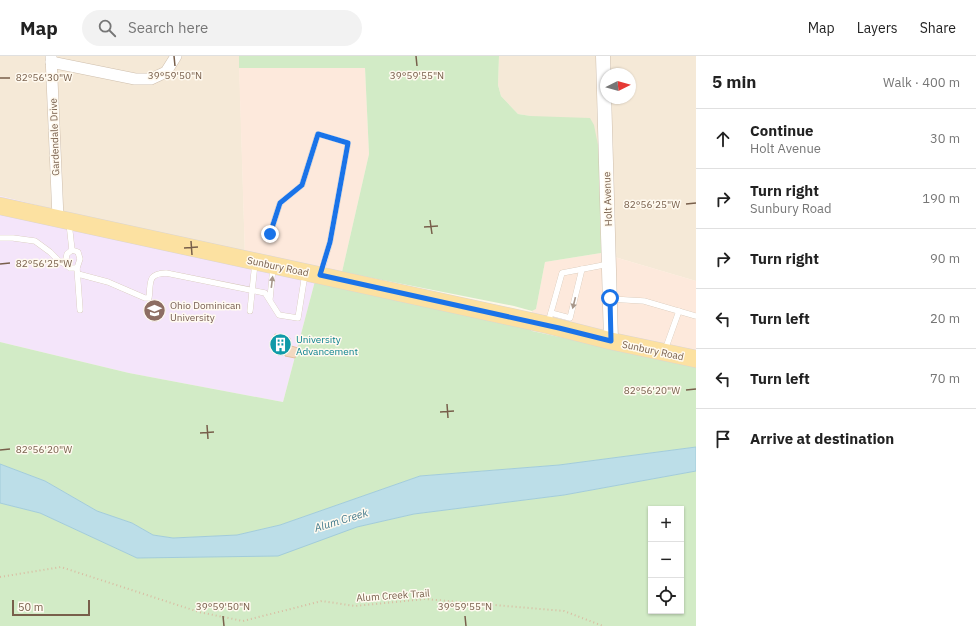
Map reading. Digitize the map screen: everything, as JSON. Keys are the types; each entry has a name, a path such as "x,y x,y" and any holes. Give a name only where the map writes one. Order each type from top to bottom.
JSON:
{"main road":[{"name":"Sunbury Road","path":"0,206 313,274 549,319 611,341 696,359"}],"street":[{"path":"51,59 135,79 151,79 166,72 176,56"},
{"name":"Holt Avenue","path":"603,56 611,341"},
{"name":"Gardendale Drive","path":"51,59 63,219"}],"lane":[{"path":"0,238 18,238 35,241 70,268 145,298 149,298 151,280 153,276 156,274 166,273 265,293 270,299 275,311 279,315 298,318 313,274 330,242 348,143 318,134 302,185 280,203 270,234"},
{"path":"63,219 72,250"},
{"path":"66,264 67,254 72,250"},
{"path":"72,250 78,252 80,259 77,271 80,310"},
{"path":"250,311 255,261"},
{"path":"582,269 570,318 549,319 562,273 582,269 609,264"},
{"path":"270,299 274,265"},
{"path":"610,298 644,301 696,316"},
{"path":"665,352 679,311"}],"path":[{"name":"Alum Creek Trail","path":"0,577 61,567 199,612 243,621 322,602 355,606 425,599 564,611 603,626"}],"shaded area":[{"path":"0,56 239,56 245,257 0,196"},
{"path":"499,56 696,56 696,281 601,253 599,150 531,116 518,114 501,96 498,85"},
{"path":"365,67 369,154 342,272 245,257 239,68"},
{"name":"Ohio Dominican University","path":"0,196 316,274 283,402 129,373 0,342"},
{"path":"601,253 696,281 696,367 532,331 532,311 536,309 545,262"}],"green space":[{"path":"239,56 499,56 498,85 501,96 518,114 531,116 590,118 594,125 599,150 601,253 545,262 536,309 532,311 514,306 342,272 369,154 365,68 239,68"},
{"path":"315,281 527,327 532,331 696,367 696,447 559,465 420,476 280,525 237,535 173,538 153,535 132,523 97,511 45,481 0,464 0,342 129,373 283,402"},
{"path":"696,471 696,626 0,626 0,503 40,513 137,558 357,527 414,514 564,495"}],"water":[{"name":"Alum Creek","path":"696,447 696,471 564,495 414,514 357,527 278,556 137,558 40,513 0,503 0,464 45,481 97,511 132,523 153,535 173,538 237,535 280,525 420,476 559,465"}],"building":[{"name":"University Advancement","path":"275,334 290,338 288,345 298,348 295,358 285,356 286,350 272,346"}],"place":[{"name":"Ohio Dominican University","path":"154,311"},
{"name":"University Advancement","path":"281,345"}],"route":[{"path":"270,234 280,203 302,185 318,134 348,143 330,242 320,275 611,341 610,298"}]}
